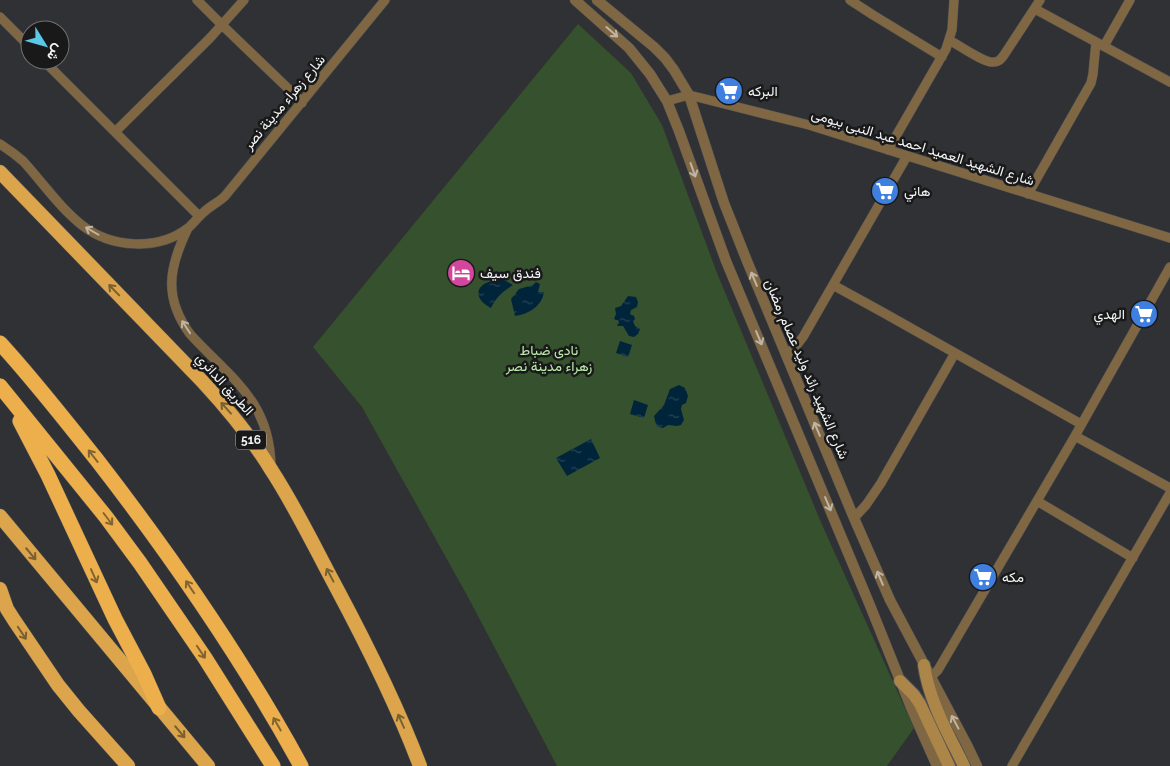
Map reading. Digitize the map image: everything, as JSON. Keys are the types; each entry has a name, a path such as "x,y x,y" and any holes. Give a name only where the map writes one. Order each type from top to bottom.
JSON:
{"highway":[{"name":"الطريق الدائري","path":"0,172 202,381 232,414 271,469 353,619 384,681 420,766"},
{"path":"0,342 54,405 160,543 245,671 301,766"},
{"path":"2,388 48,476 101,591 144,674 158,708"},
{"path":"2,388 106,517 140,564 206,658 273,766"},
{"path":"0,516 208,766"},
{"path":"0,589 7,609 58,685 128,766"}],"main road":[{"path":"924,664 927,683 933,700 964,766"},
{"path":"900,681 920,704 949,766"}],"street":[{"path":"197,0 302,103"},
{"path":"115,132 222,26 244,0"},
{"name":"شارع زهراء مدينة نصر","path":"188,228 199,216 225,196 385,0"},
{"name":"شارع الشهيد رائد وليد عصام رمضان","path":"597,0 654,47 674,70 689,95 724,203 854,518 890,600 977,766"},
{"path":"850,0 942,57"},
{"path":"888,150 950,40 954,0"},
{"path":"950,40 986,61 992,63 999,61 1040,0"},
{"path":"1028,194 1091,83 1100,44 1130,0"},
{"path":"579,1 629,48 650,74 667,101 726,261 937,766"},
{"path":"1035,9 1170,82"},
{"path":"0,17 20,37"},
{"path":"53,70 199,216"},
{"name":"شارع الشهيد العميد احمد عبد النبى بيومى","path":"667,101 689,95 809,125 1170,238"},
{"path":"0,144 23,161 77,220 89,230 103,237 123,243 145,244 167,239 188,228"},
{"path":"786,355 800,342 907,156"},
{"path":"188,228 177,250 172,269 172,289 176,308 190,334 238,382 254,402 265,426 271,454 271,469"},
{"path":"931,677 938,670 1082,424 1170,267"},
{"path":"833,285 1082,424"},
{"path":"854,518 866,505 880,483 955,353"},
{"path":"1075,436 1170,488"},
{"path":"820,484 836,476"},
{"path":"1012,766 1170,493"},
{"path":"1036,502 1133,558"}],"green space":[{"name":"نادى ضباط زهراء مدينة نصر","path":"578,24 631,73 662,125 717,273 823,527 914,728 887,766 557,766 468,597 362,407 313,347"}],"water":[{"path":"504,280 513,285 495,300 491,308 481,300 479,291 484,284"},
{"path":"536,282 540,284 538,292 544,292 541,301 530,311 515,316 511,299 519,289 533,285"},
{"path":"628,296 636,297 638,302 637,307 631,310 630,314 634,316 635,326 640,329 634,337 629,336 623,326 617,325 619,323 618,320 614,319 616,314 615,308 621,306"},
{"path":"620,341 632,345 628,357 616,353"},
{"path":"679,385 685,388 688,396 686,403 682,405 681,409 684,420 681,425 659,427 656,425 654,416 664,405 670,389"},
{"path":"634,400 648,405 644,418 630,414"},
{"path":"591,439 600,458 567,476 556,458"}],"place":[{"name":"البركه","path":"729,91"},
{"name":"هاني","path":"885,191"},
{"name":"فندق سيف","path":"461,273"},
{"name":"الهدي","path":"1144,314"},
{"name":"مكه","path":"983,577"}]}
